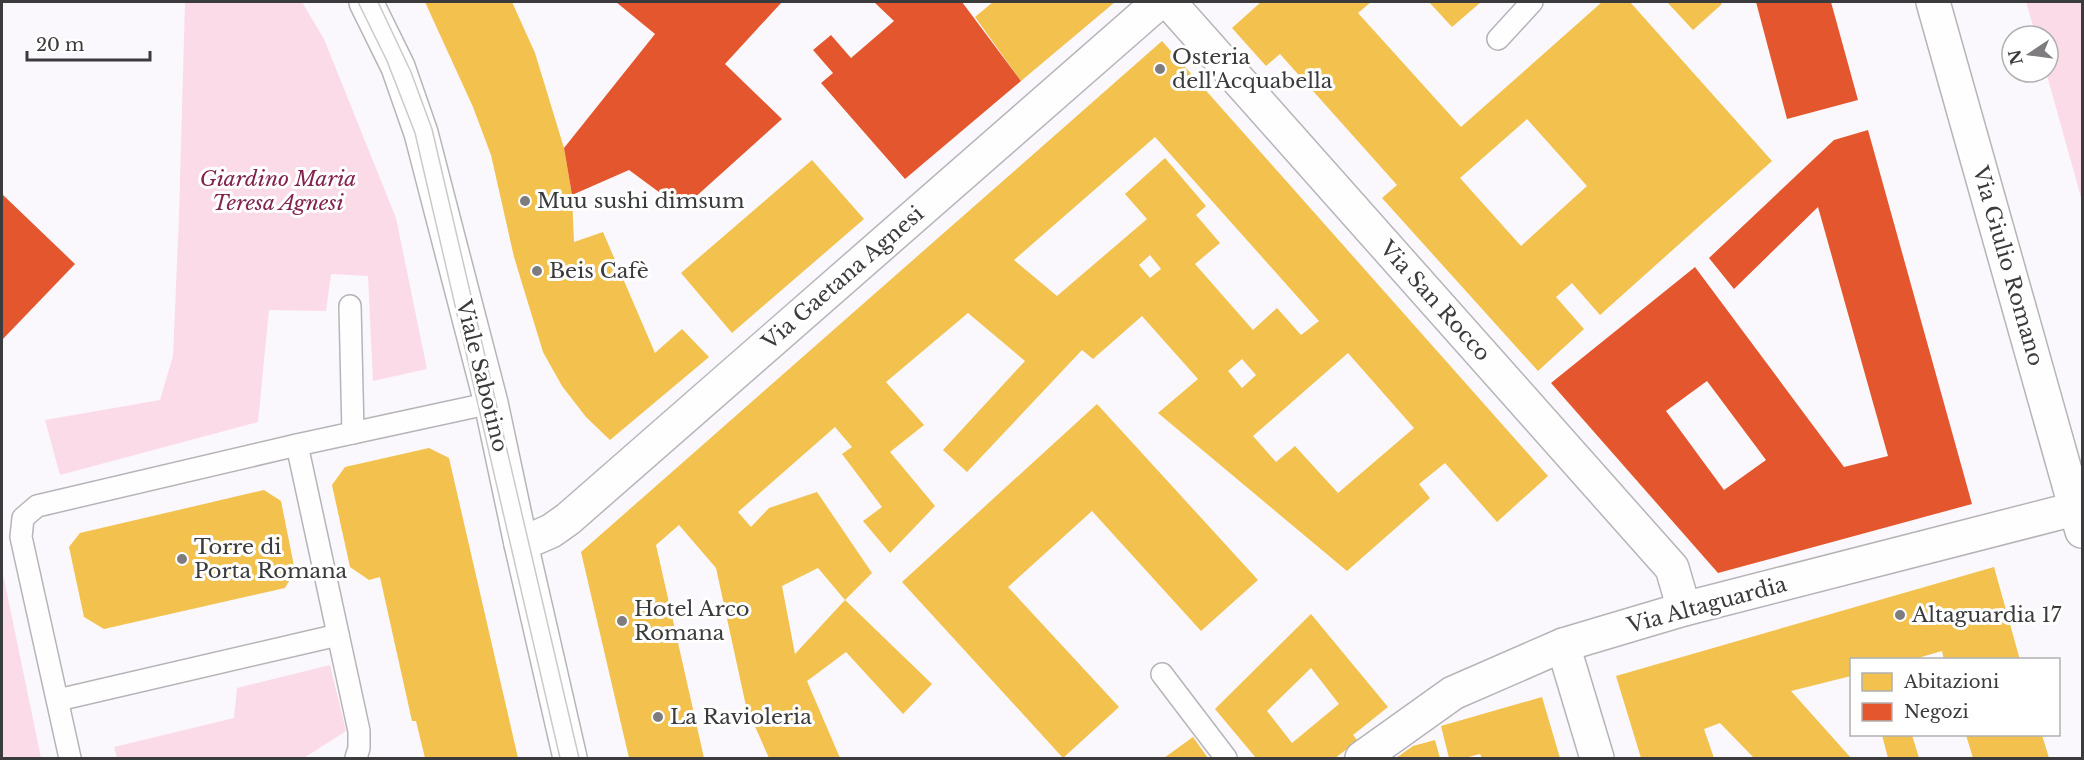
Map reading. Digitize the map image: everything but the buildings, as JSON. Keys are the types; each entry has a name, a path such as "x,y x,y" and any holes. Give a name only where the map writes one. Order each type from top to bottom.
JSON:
{"street":[{"name":"Viale Sabotino","path":"366,2 398,67 421,133 491,403 570,759"},
{"name":"Via Gaetana Agnesi","path":"521,544 551,531 568,519 1159,2"},
{"name":"Via San Rocco","path":"1169,2 1672,568 1684,609"},
{"name":"Via Giulio Romano","path":"1933,2 2080,516"},
{"name":"Via Altaguardia","path":"1362,759 1453,693 1563,645 1684,609 2080,516"},
{"path":"1563,645 1597,759"}],"lane":[{"path":"1498,39 1532,2"},
{"path":"350,306 353,434"},
{"path":"70,759 21,537 23,518 37,506 297,445 491,403"},
{"path":"297,445 359,731 359,748 356,759"},
{"path":"58,700 338,635"},
{"path":"1162,674 1226,759"}],"green space":[{"name":"Giardino Maria Teresa Agnesi","path":"185,2 302,2 324,39 396,218 427,369 373,381 368,276 331,274 326,311 269,310 258,422 60,475 45,420 160,400 173,356"},
{"path":"2026,2 2082,2 2082,201 2049,84 2060,84 2060,24 2032,24"},
{"path":"2,569 41,758 3,758"},
{"path":"330,665 346,731 304,758 117,758 114,747 234,718 237,688"}],"tram line":[{"path":"358,2 387,61 415,133 560,758"},
{"path":"378,2 411,72 432,129 579,758"}],"place":[{"name":"Osteria dell'Acquabella","path":"1160,69"},
{"name":"Muu sushi dimsum","path":"525,201"},
{"name":"Beis Cafè","path":"537,271"},
{"name":"Torre di Porta Romana","path":"182,559"},
{"name":"Altaguardia 17","path":"1900,615"},
{"name":"Hotel Arco Romana","path":"622,621"},
{"name":"La Ravioleria","path":"658,717"}]}
